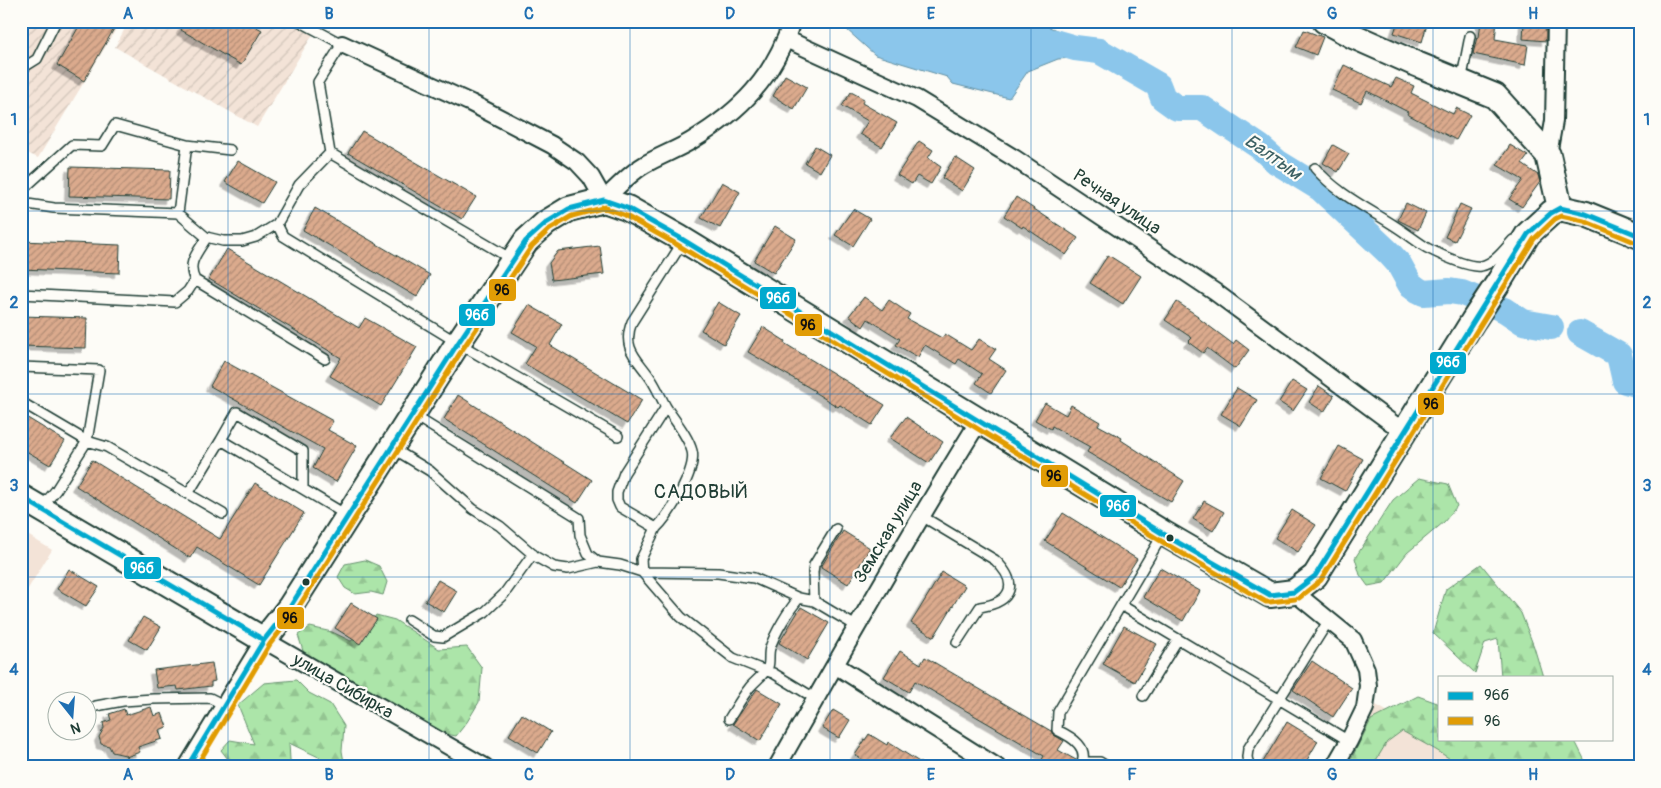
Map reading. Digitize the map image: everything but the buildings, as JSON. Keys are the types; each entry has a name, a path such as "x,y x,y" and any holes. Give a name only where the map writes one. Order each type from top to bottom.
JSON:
{"street":[{"path":"187,767 264,640 290,607 458,343 526,241 546,223 569,209 604,200 619,184 642,166 692,140 736,109 751,96 765,79 786,39 792,21"},
{"path":"1325,21 1354,36 1495,96 1548,155"},
{"path":"1556,21 1554,121 1548,155 1560,208"},
{"name":"Речная улица","path":"786,39 917,98 1014,158 1215,292 1404,432"},
{"path":"342,44 471,104 552,145 577,162 591,177 604,200 627,208 684,240 1163,534 1270,595 1294,592 1315,576 1528,234 1551,213 1560,208 1586,214 1640,236"},
{"name":"Земская улица","path":"778,767 920,515 978,421"},
{"name":"улица Сибирка","path":"31,503 485,767"},
{"path":"1294,592 1353,640 1366,669 1368,686 1365,708 1334,767"},
{"path":"835,665 997,767"}],"lane":[{"path":"21,69 37,60 56,21"},
{"path":"299,21 342,44 318,82 330,152 513,260"},
{"path":"1461,82 1470,36"},
{"path":"21,191 72,144 102,146 115,126 188,145 230,150"},
{"path":"178,213 188,145"},
{"path":"21,203 54,208 178,213 207,237 223,241 242,241 256,237 277,224 299,185 330,152"},
{"path":"1315,168 1337,188 1426,247 1469,265 1480,266 1491,262 1515,238 1523,233 1528,234"},
{"path":"277,224 283,236 458,343 618,436"},
{"path":"207,237 191,263 190,271 195,280 325,359"},
{"path":"684,240 632,322 629,331 628,340 631,352 650,378 692,451 693,460 691,468 671,508 663,522 656,528 641,559 642,572 680,617 733,658 774,673 816,699"},
{"path":"21,294 175,302 188,291 195,280"},
{"path":"21,367 99,370 87,441 56,490 31,503"},
{"path":"21,402 87,441 107,447 222,514"},
{"path":"656,528 620,507 617,500 617,492 624,473 666,407"},
{"path":"188,494 237,412 303,451 303,489"},
{"path":"413,415 579,518 580,535 588,554 598,562"},
{"path":"221,440 348,516"},
{"path":"392,448 430,471 473,508 500,526 533,554 554,568 568,569 598,562 620,565 642,572 718,573 754,578 799,598 814,601 856,626"},
{"path":"920,515 995,560 1005,570 1009,580 1009,592 1002,601 992,606 980,607 957,642"},
{"path":"814,601 814,565 836,529"},
{"path":"1108,767 1100,762 1081,764 1083,749 1074,738 1057,730 1058,712 1163,534"},
{"path":"409,620 434,636 443,637 485,612 504,594 533,554"},
{"path":"729,719 740,700 768,665 769,650 773,640 799,598"},
{"path":"1121,605 1349,741"},
{"path":"1249,767 1248,750 1329,620"},
{"path":"1143,696 1178,639"},
{"path":"98,706 123,700 210,698 224,706"}],"shaded area":[{"path":"21,21 121,21 38,158 21,150"},
{"path":"129,21 321,21 257,127 115,47"},
{"path":"21,531 52,550 21,600"},
{"path":"1376,705 1484,767 1348,767"}],"green space":[{"path":"1419,478 1448,484 1457,506 1444,522 1407,553 1384,583 1368,586 1360,575 1355,558 1393,500"},
{"path":"365,560 379,566 387,582 383,595 371,592 355,594 345,588 338,577 345,564"},
{"path":"1481,564 1521,613 1543,676 1501,676 1498,639 1485,643 1475,673 1433,633 1446,589"},
{"path":"376,615 395,620 439,649 467,647 482,668 479,702 456,736 442,733 339,676 304,654 298,635 310,627 332,632 351,641 366,630"},
{"path":"296,680 309,693 330,704 344,726 342,751 344,762 325,760 289,743 290,760 294,767 234,767 221,750 230,740 254,744 238,705 264,683"},
{"path":"1418,696 1438,703 1438,740 1574,740 1586,767 1463,767 1402,731 1387,742 1372,767 1347,767 1371,720"}],"water":[{"path":"837,21 1035,21 1090,44 1089,57 1058,59 1028,71 1009,98 953,84 947,77 875,55"}],"waterway":[{"name":"Балтым","path":"1054,42 1075,48 1099,51 1158,85 1163,98 1177,108 1202,108 1260,147 1277,162 1321,189 1389,253 1399,264 1410,284 1418,290 1424,293 1449,291 1462,293 1505,310 1523,322 1551,327"},
{"name":"Балтым","path":"1580,333 1619,355 1625,381 1640,385"}],"transit line":[{"name":"96б","path":"604,200 627,208 680,238 1170,538 1270,595 1294,592"},
{"name":"96б","path":"187,767 264,640 290,607 458,343 526,241 546,223 569,209 604,200"},
{"name":"96","path":"602,207 624,215 676,244 1166,544 1266,602 1295,599"},
{"name":"96","path":"196,767 270,644 296,611 464,347 532,246 550,229 572,216 606,207"},
{"name":"96б","path":"1294,592 1315,576 1528,234 1551,213 1560,208 1586,214 1640,236"},
{"name":"96","path":"1299,598 1321,580 1534,239 1555,219 1561,216 1584,221 1637,243"},
{"name":"96б","path":"21,497 264,640"}],"district":[{"name":"САДОВЫЙ","path":"701,491"}]}
